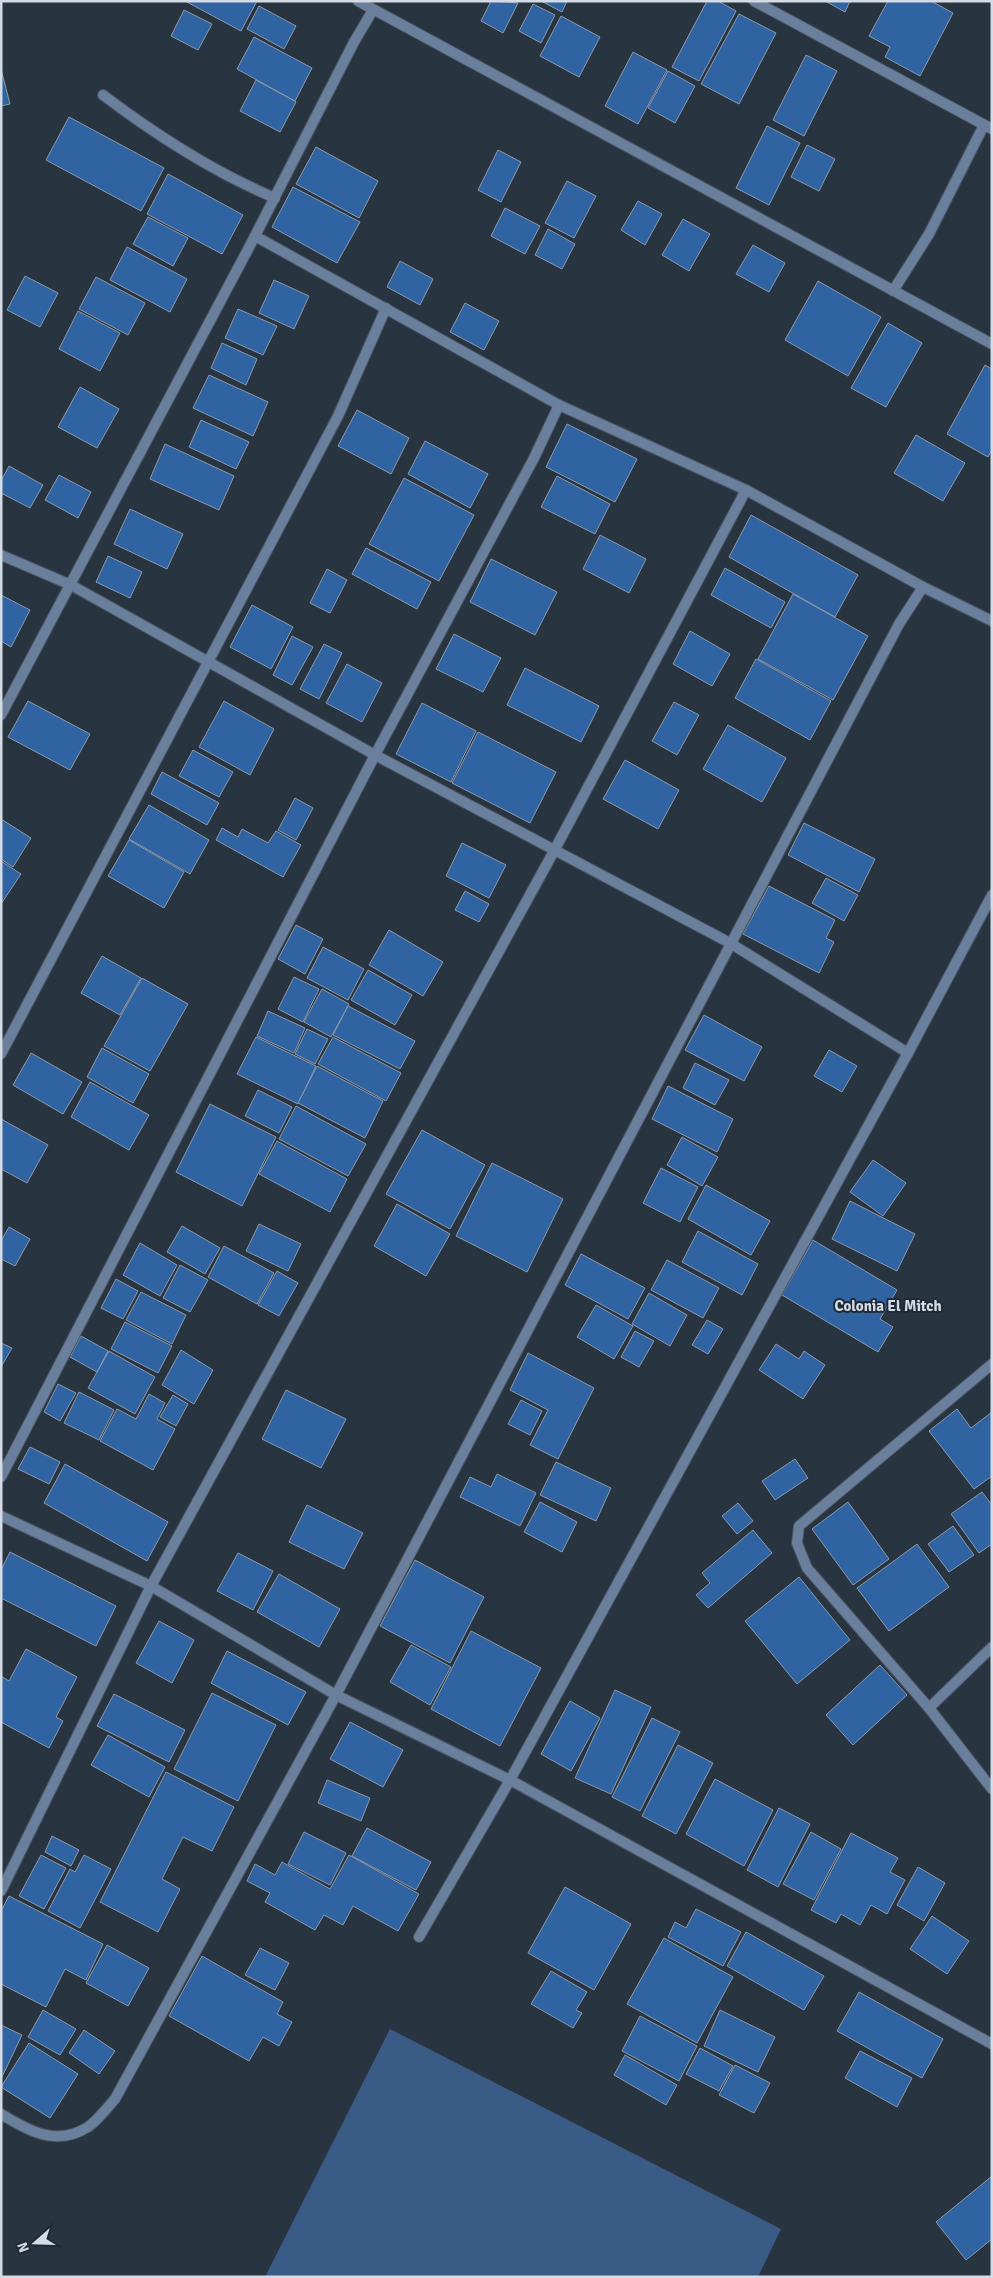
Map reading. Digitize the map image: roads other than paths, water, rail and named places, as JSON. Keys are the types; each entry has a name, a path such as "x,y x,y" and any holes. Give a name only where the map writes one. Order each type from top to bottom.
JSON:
{"street":[{"path":"358,1 992,344"},
{"path":"754,1 988,127 929,234 893,290"},
{"path":"1,715 275,198 354,42 374,10"},
{"path":"102,95 175,145 246,186 275,198"},
{"path":"255,236 559,405 746,490 923,587 992,621"},
{"path":"1,1054 338,416 386,308"},
{"path":"1,1477 375,755 534,458 559,405"},
{"path":"1,1891 151,1586 554,851 746,490"},
{"path":"1,555 70,585 208,660 375,755 730,943 908,1053"},
{"path":"1,2114 28,2131 59,2138 88,2127 115,2099 336,1695 899,624 923,587"},
{"path":"419,1937 510,1780 908,1053 992,895"},
{"path":"992,1364 800,1526 796,1543 807,1568 929,1708 992,1789"},
{"path":"1,1516 151,1586 336,1695 510,1780 992,2044"},
{"path":"929,1708 992,1647"}],"district":[{"name":"Colonia El Mitch","path":"888,1306"}]}
